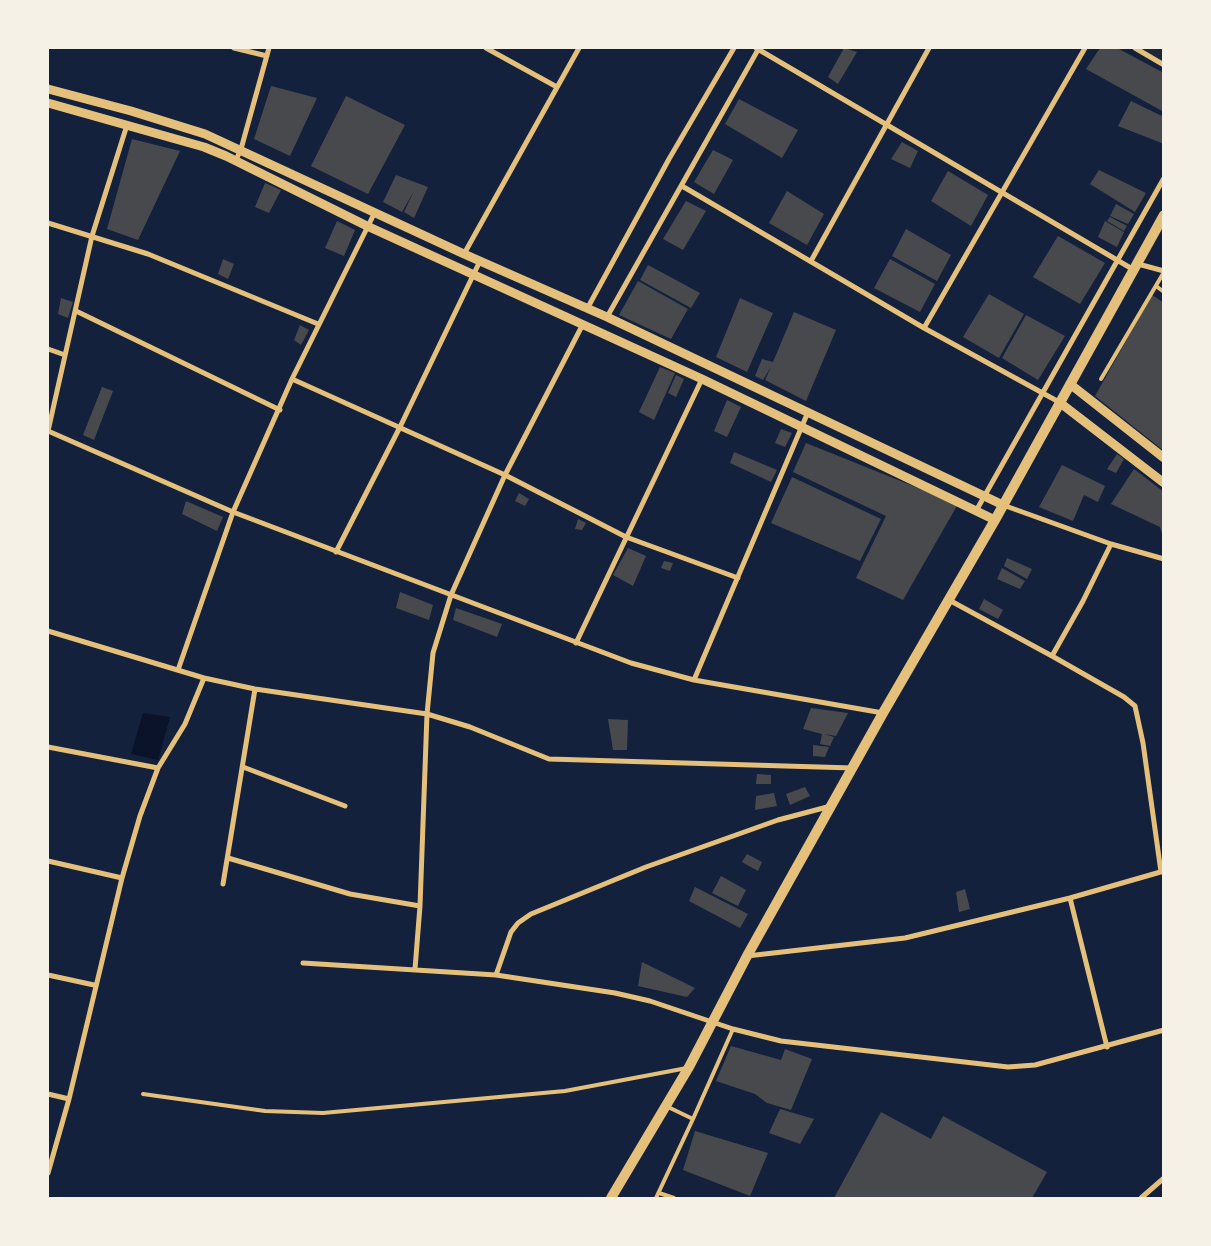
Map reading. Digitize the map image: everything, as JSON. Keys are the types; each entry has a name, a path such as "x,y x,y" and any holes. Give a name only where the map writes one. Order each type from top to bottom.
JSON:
{"main road":[{"path":"611,1198 689,1067 747,956 854,768 883,713 995,520 1164,216"}],"street":[{"path":"234,48 267,56"},
{"path":"236,160 241,149 269,48"},
{"path":"486,48 557,86"},
{"path":"464,254 579,48"},
{"path":"587,309 659,175 734,48"},
{"path":"607,317 758,48 1117,259 1136,267 1164,272"},
{"path":"811,261 929,48"},
{"path":"924,328 1085,48"},
{"path":"1134,48 1164,65"},
{"path":"48,89 173,123 241,149 464,254 607,317 808,411 1002,505 1111,544 1164,559"},
{"path":"48,103 204,147 236,160 366,226 702,379 995,520"},
{"path":"127,125 92,236 48,431 232,512 631,663 694,680 883,713"},
{"path":"976,511 1164,178"},
{"path":"682,186 924,328 1043,392 1059,402 1164,483"},
{"path":"178,670 232,512 318,324 366,226 375,212"},
{"path":"48,223 148,254 318,324"},
{"path":"336,552 400,427 480,261"},
{"path":"76,311 280,410"},
{"path":"415,969 420,906 427,714 433,653 451,595 505,475 583,324"},
{"path":"48,349 65,355"},
{"path":"292,379 505,475 626,537 738,578"},
{"path":"576,643 702,379"},
{"path":"732,394 740,380"},
{"path":"1070,384 1164,458"},
{"path":"694,680 808,411"},
{"path":"1052,656 1083,601 1111,544"},
{"path":"747,956 882,942 939,931 1070,898 1162,871 1143,743 1135,706 1124,697 949,600"},
{"path":"48,631 204,678 255,689 427,714 470,727 549,759 854,768"},
{"path":"48,1173 69,1099 94,985 122,878 158,768 185,724 204,678"},
{"path":"223,884 255,689"},
{"path":"48,747 158,768"},
{"path":"242,767 344,806"},
{"path":"496,975 511,932 518,923 531,914 646,868 778,820 832,805"},
{"path":"228,858 350,894 420,906"},
{"path":"48,861 122,878"},
{"path":"1070,898 1107,1047"},
{"path":"303,963 496,975 614,993 650,1001 733,1030 816,1046 1008,1067 1035,1065 1164,1030"},
{"path":"48,975 94,985"},
{"path":"48,1094 69,1099"},
{"path":"1141,1198 1164,1178"}],"lane":[{"path":"1100,379 1164,272"},
{"path":"1156,286 1164,292"},
{"path":"656,1198 733,1030"},
{"path":"143,1094 265,1111 324,1113 548,1093 689,1067"},
{"path":"666,1106 693,1119"},
{"path":"659,1192 674,1198"}],"shaded area":[{"path":"1136,48 1163,48 1163,61 1142,51"},
{"path":"143,713 170,717 158,760 131,754"}],"building":[{"path":"844,48 857,52 838,84 828,77"},
{"path":"1100,48 1117,48 1164,73 1164,112 1086,69"},
{"path":"271,86 317,98 290,156 254,139"},
{"path":"346,96 405,125 368,194 311,166"},
{"path":"739,99 798,130 782,158 725,124"},
{"path":"1131,101 1164,117 1164,144 1118,126"},
{"path":"132,139 180,151 138,240 107,229"},
{"path":"902,142 918,151 910,168 891,159"},
{"path":"713,150 733,160 714,194 694,182"},
{"path":"1099,170 1146,193 1135,212 1090,184"},
{"path":"948,171 988,195 971,226 931,201"},
{"path":"396,175 428,187 414,218 404,212 414,191 402,212 383,202"},
{"path":"265,183 281,190 269,213 255,207"},
{"path":"787,191 824,214 807,245 769,223"},
{"path":"686,201 706,211 683,250 663,239"},
{"path":"1116,204 1134,214 1128,224 1110,216"},
{"path":"1110,217 1127,226 1124,231 1107,221"},
{"path":"337,221 355,230 344,256 325,248"},
{"path":"1105,221 1124,232 1117,247 1098,237"},
{"path":"906,229 951,255 937,281 892,256"},
{"path":"1058,236 1105,263 1080,304 1033,277"},
{"path":"223,259 234,264 228,279 218,274"},
{"path":"890,259 935,284 920,312 874,288"},
{"path":"648,265 700,293 691,308 640,280"},
{"path":"638,281 688,309 671,339 619,315"},
{"path":"989,294 1024,314 999,358 963,337"},
{"path":"1152,295 1164,303 1164,451 1095,396"},
{"path":"61,298 73,302 68,318 58,314"},
{"path":"740,298 773,313 747,372 716,357"},
{"path":"794,312 836,330 806,401 765,380 771,367 763,380 755,376 762,359 773,362"},
{"path":"1026,315 1065,336 1038,380 1002,358"},
{"path":"300,325 309,330 301,345 294,340"},
{"path":"660,367 675,373 654,420 639,412"},
{"path":"676,375 684,379 676,397 668,393"},
{"path":"102,387 113,391 94,440 83,435"},
{"path":"727,400 741,407 727,437 714,431"},
{"path":"781,429 792,433 785,447 775,443"},
{"path":"806,443 958,504 903,600 856,578 886,516 793,472"},
{"path":"734,452 777,470 771,482 730,463"},
{"path":"1117,454 1124,459 1116,473 1107,469"},
{"path":"1062,465 1105,486 1098,502 1084,495 1073,521 1039,507"},
{"path":"1134,469 1164,492 1164,541 1160,527 1111,504"},
{"path":"792,477 881,519 860,561 771,523"},
{"path":"519,493 529,499 525,506 515,501"},
{"path":"186,501 223,517 217,531 182,514"},
{"path":"578,519 586,523 582,530 575,529"},
{"path":"628,548 646,556 633,586 613,575"},
{"path":"1007,558 1032,569 1027,579 1004,566"},
{"path":"664,561 673,563 670,571 661,568"},
{"path":"1002,568 1025,581 1020,589 997,579"},
{"path":"400,592 433,605 429,620 396,608"},
{"path":"984,599 1003,610 998,619 979,609"},
{"path":"456,608 502,624 497,637 453,620"},
{"path":"811,708 848,713 836,736 824,734 834,737 830,746 820,744 822,734 803,729"},
{"path":"608,719 628,720 627,750 613,750"},
{"path":"813,745 829,747 825,757 813,756"},
{"path":"757,774 771,775 771,784 756,784"},
{"path":"805,787 810,796 790,805 786,794"},
{"path":"774,793 777,806 755,810 756,796"},
{"path":"747,854 762,862 758,871 742,862"},
{"path":"721,876 746,890 738,906 712,893"},
{"path":"695,887 748,914 740,928 689,901"},
{"path":"965,889 970,909 959,912 956,892"},
{"path":"642,962 695,988 687,997 638,986"},
{"path":"731,1046 781,1060 785,1049 812,1059 791,1110 767,1103 755,1094 716,1081"},
{"path":"780,1109 814,1119 800,1144 769,1133"},
{"path":"881,1112 931,1139 943,1116 1047,1172 1032,1198 834,1198"},
{"path":"695,1131 768,1153 750,1196 683,1170"}]}
